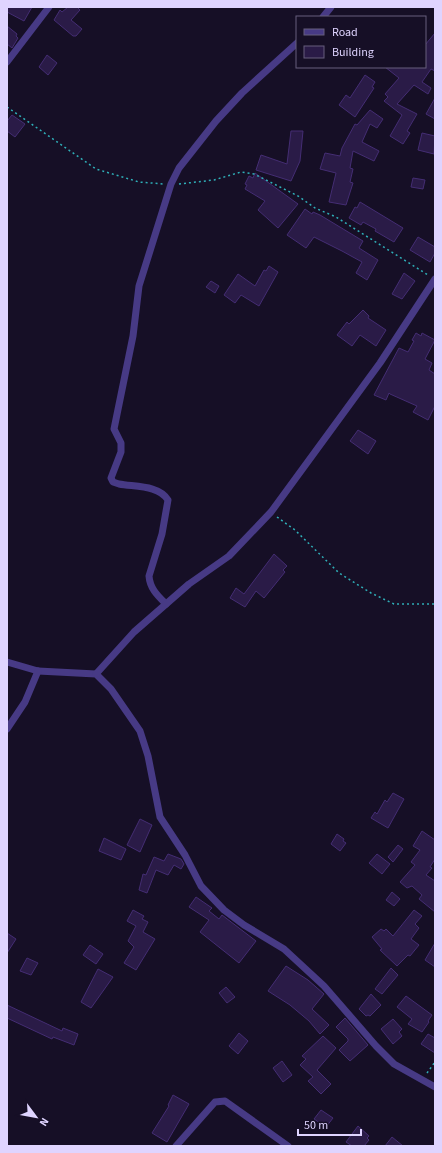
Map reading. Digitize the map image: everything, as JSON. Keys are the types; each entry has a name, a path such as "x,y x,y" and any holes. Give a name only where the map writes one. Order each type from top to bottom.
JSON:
{"street":[{"path":"7,62 49,7"},
{"path":"324,16 331,7"},
{"path":"166,604 154,591 150,583 150,576 162,534 168,500 164,493 153,489 119,484 113,482 111,478 121,452 121,444 114,429 133,336 139,286 171,184 179,168 216,121 242,93 296,44"},
{"path":"96,674 134,632 190,584 229,556 271,512 380,363 435,279"},
{"path":"7,662 38,671 96,674 111,689 140,731 148,756 160,817 186,856 201,886 224,910 244,925 284,949 324,986 376,1046 394,1064 424,1079 435,1087"},
{"path":"7,729 25,702 38,671"},
{"path":"176,1146 215,1102 225,1101 288,1146"}],"path":[{"path":"7,107 96,169 139,182 171,184 214,180 241,172 254,174 298,196 315,208 336,217 435,279"},
{"path":"271,512 295,530 339,573 371,593 394,604 435,604"},
{"path":"424,1079 427,1071 435,1062"}],"building":[{"path":"7,7 32,7 24,21 7,12"},
{"path":"68,7 77,7 80,10 71,20 82,29 76,36 73,36 54,20 60,10 62,12"},
{"path":"7,26 17,34 16,36 18,38 12,48 7,44"},
{"path":"435,33 435,71 431,69 422,82 431,88 428,94 414,85 397,104 417,114 407,131 410,133 403,144 390,136 402,115 384,101 388,97 385,94 399,78 386,68 426,68 426,44"},
{"path":"47,55 57,63 48,75 39,67"},
{"path":"365,75 375,82 372,87 374,88 355,117 339,105 346,95 350,98"},
{"path":"435,98 435,119 426,114"},
{"path":"370,110 383,119 377,128 370,124 362,142 379,151 374,161 353,151 350,168 353,169 350,182 353,183 346,205 329,202 336,173 320,169 325,153 340,156 342,148 355,124 357,125"},
{"path":"12,115 25,124 15,137 7,131 7,121"},
{"path":"291,131 303,131 300,161 291,181 256,170 261,155 287,164"},
{"path":"422,133 435,136 434,154 418,150"},
{"path":"255,173 298,204 278,228 258,210 265,201 245,189 247,185 245,184 249,176 253,178"},
{"path":"413,178 425,180 423,189 411,187"},
{"path":"360,202 403,228 394,242 363,222 361,225 349,218 355,207 357,208"},
{"path":"305,209 312,214 313,212 320,215 363,241 359,248 378,260 367,280 356,273 362,262 314,237 306,248 287,235"},
{"path":"418,237 435,247 435,253 430,262 410,250"},
{"path":"269,266 278,272 259,306 241,295 235,303 224,295 238,274 255,286 264,270 266,271"},
{"path":"404,273 415,281 402,299 392,294"},
{"path":"211,281 219,286 215,293 206,287"},
{"path":"363,310 369,316 368,318 386,330 376,346 360,335 352,346 337,335 347,322 349,324"},
{"path":"416,333 421,336 422,333 435,340 425,359 432,363 429,370 435,374 435,406 428,420 413,412 417,406 389,393 386,400 374,395 399,348 408,352 414,341 412,340"},
{"path":"358,430 376,441 368,454 350,441"},
{"path":"274,554 287,566 283,570 285,572 264,598 256,591 245,607 230,598 236,588 244,594"},
{"path":"393,793 404,799 388,828 371,818 375,812 377,814 385,800 387,802"},
{"path":"140,819 152,825 140,852 127,845"},
{"path":"422,831 435,840 435,859 430,867 432,868 426,875 435,881 435,912 419,899 422,895 412,886 407,888 400,882 415,865 411,862 420,850 413,846"},
{"path":"337,834 344,839 343,841 346,843 340,851 331,844"},
{"path":"104,838 126,849 121,860 99,851"},
{"path":"398,845 403,849 393,862 388,857"},
{"path":"168,854 181,859 184,864 181,869 174,865 168,875 156,870 147,893 139,890 143,874 146,875 154,857 164,861"},
{"path":"377,854 390,864 382,874 369,863"},
{"path":"392,892 400,899 394,906 386,900"},
{"path":"196,897 212,908 209,911 219,919 222,915 256,941 239,963 200,932 209,920 189,907"},
{"path":"133,910 144,916 142,919 148,922 143,932 155,939 136,970 124,963 134,947 128,941 136,926 127,921"},
{"path":"414,910 422,916 415,924 419,928 411,939 419,945 410,956 408,955 397,966 380,950 382,949 372,937 381,929 384,931 386,929 393,936"},
{"path":"7,933 16,939 7,953"},
{"path":"435,943 435,967 425,960"},
{"path":"90,945 103,954 96,964 83,955"},
{"path":"27,958 38,963 31,975 20,971"},
{"path":"286,966 308,980 324,994 312,1009 329,1025 320,1034 309,1021 290,1005 268,991"},
{"path":"391,968 398,975 382,994 375,989"},
{"path":"98,969 113,977 91,1008 81,1002"},
{"path":"226,987 235,997 227,1003 219,993"},
{"path":"371,994 381,1005 370,1016 366,1016 359,1009"},
{"path":"406,996 432,1015 422,1032 408,1024 412,1019 397,1007"},
{"path":"7,1005 62,1031 63,1028 78,1034 74,1045 53,1037 52,1039 7,1018"},
{"path":"345,1018 368,1045 350,1061 339,1050 348,1041 348,1039 336,1027"},
{"path":"393,1019 402,1029 399,1032 402,1036 393,1044 381,1029"},
{"path":"239,1033 248,1041 238,1054 229,1046"},
{"path":"428,1034 435,1038 435,1053 421,1044"},
{"path":"323,1036 336,1048 317,1070 331,1084 321,1094 308,1081 313,1077 300,1065 306,1059 302,1056"},
{"path":"282,1061 292,1075 283,1082 273,1068"},
{"path":"173,1095 189,1104 167,1142 152,1133 169,1106 168,1105"},
{"path":"321,1110 333,1118 326,1127 314,1119"},
{"path":"358,1126 369,1136 367,1138 369,1140 364,1146 352,1146 346,1142"},
{"path":"392,1137 403,1146 385,1146"}]}
